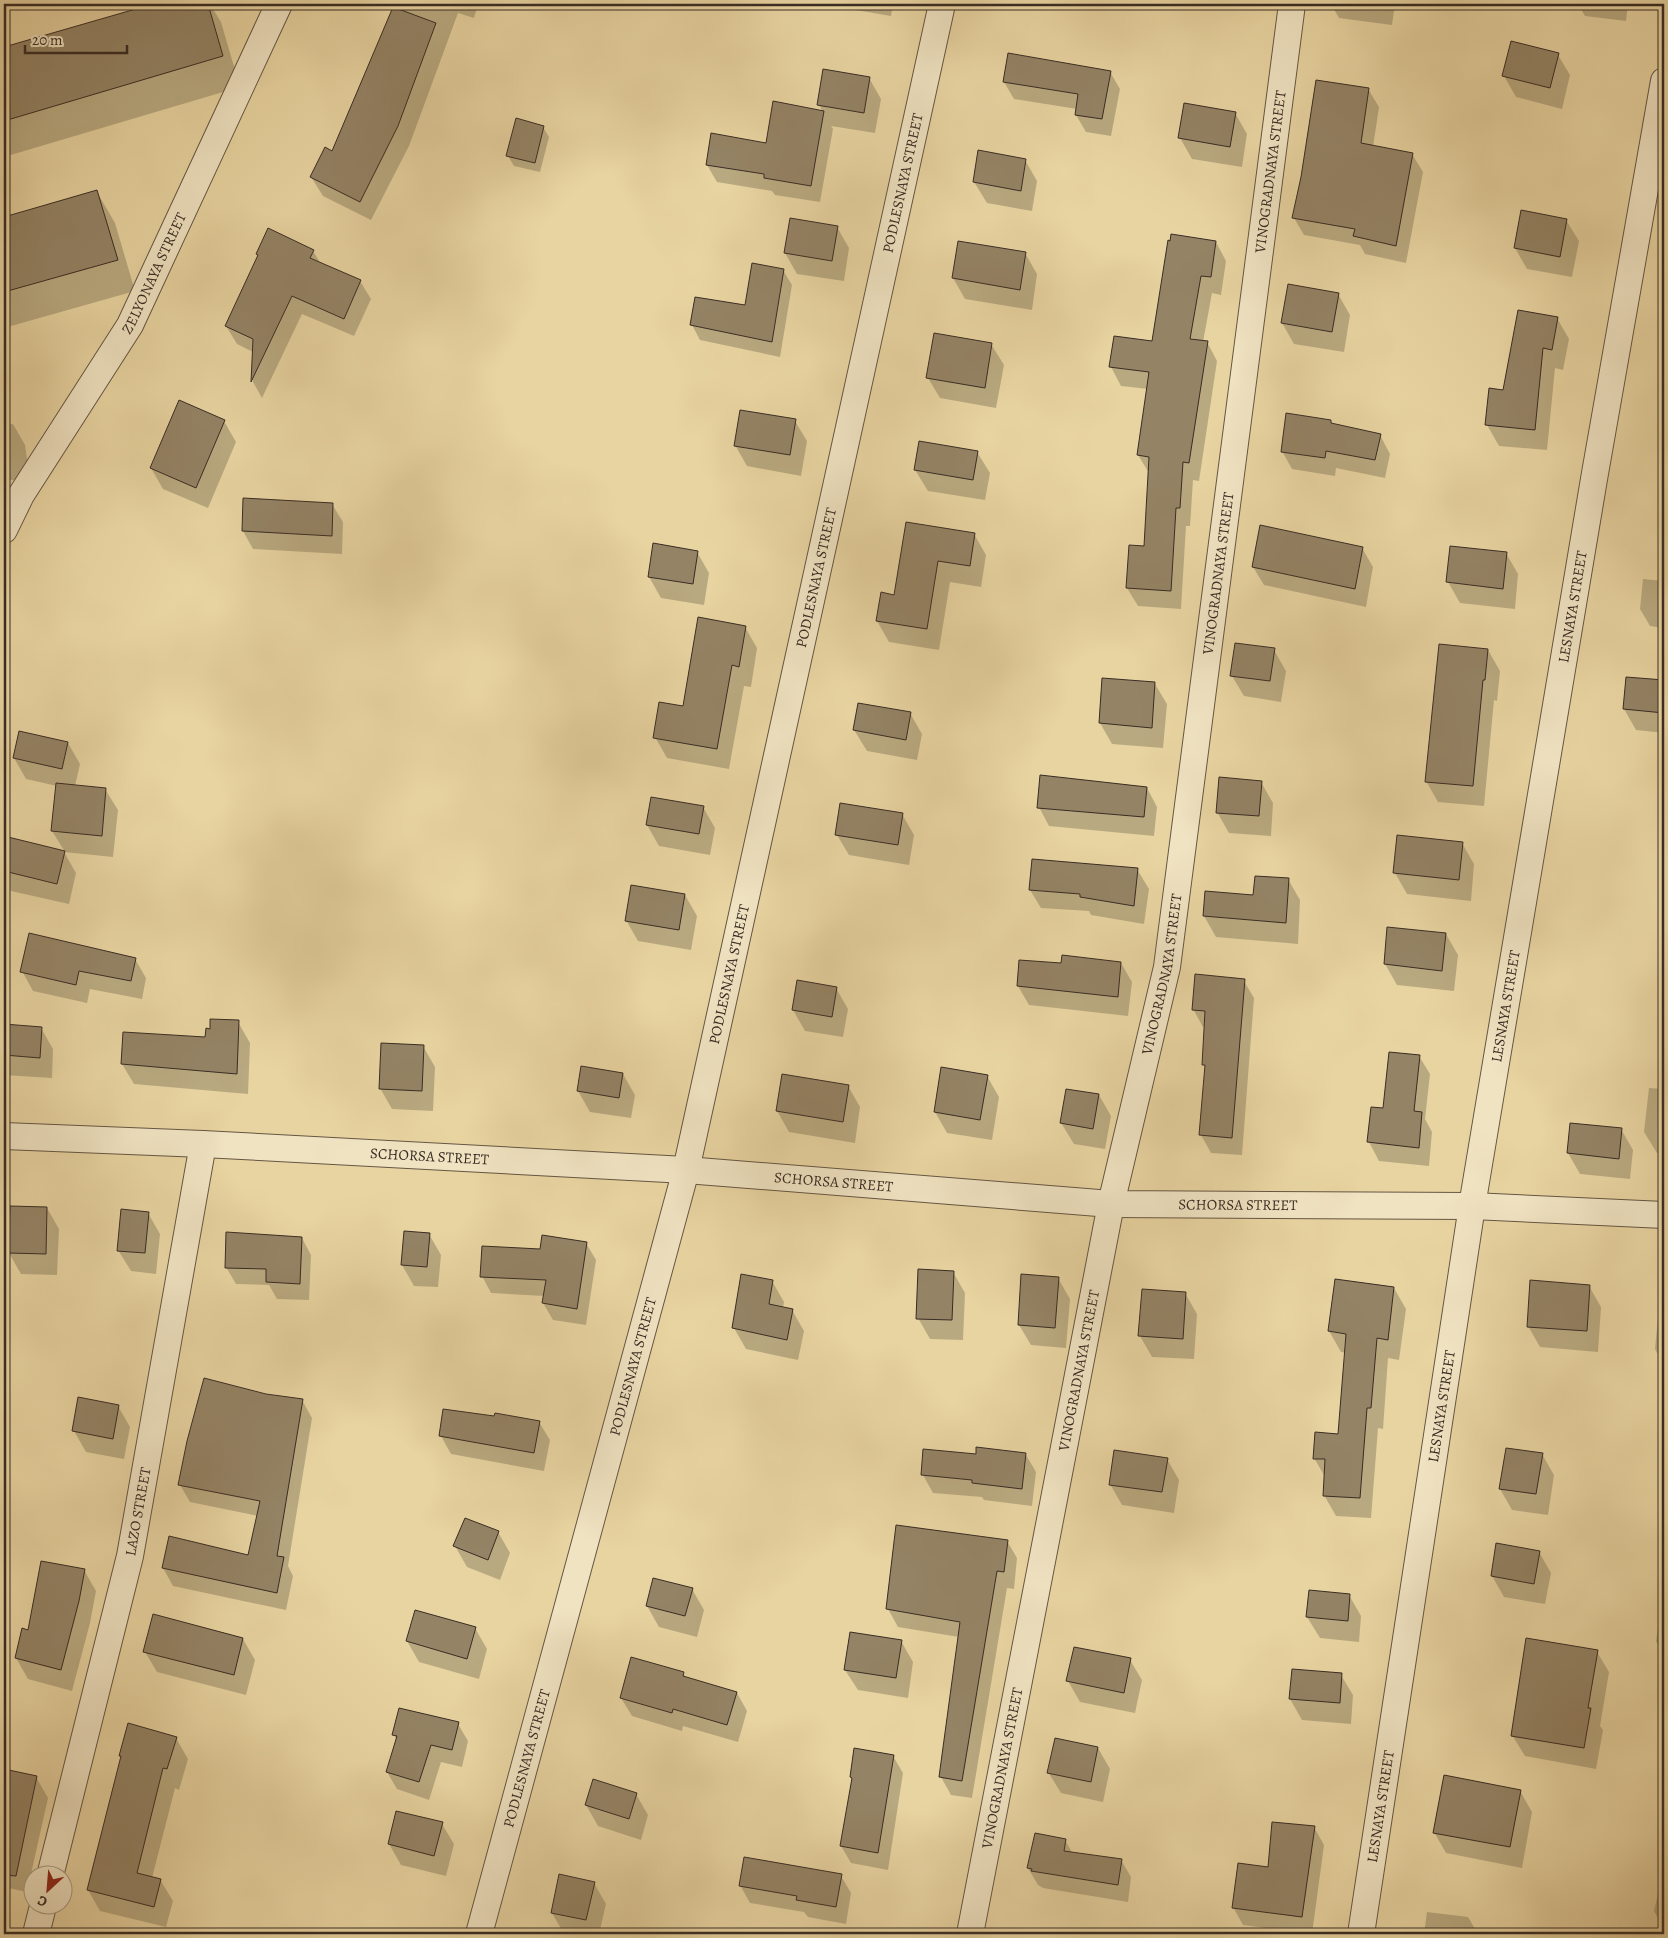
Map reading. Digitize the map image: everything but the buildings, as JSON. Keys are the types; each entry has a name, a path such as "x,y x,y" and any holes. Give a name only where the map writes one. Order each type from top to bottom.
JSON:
{"street":[{"name":"ZELYONAYA STREET","path":"4,530 21,495 130,325 279,4"},
{"name":"PODLESNAYA STREET","path":"479,1934 686,1170 942,4"},
{"name":"VINOGRADNAYA STREET","path":"970,1934 1112,1204 1167,966 1292,4"},
{"name":"LESNAYA STREET","path":"1361,1934 1472,1206 1594,479 1664,81"},
{"name":"SCHORSA STREET","path":"4,1136 203,1144 686,1170 1112,1204 1472,1206 1664,1215"},
{"name":"LAZO STREET","path":"52,1866 130,1556 203,1144"},
{"path":"36,1934 40,1916"}]}
